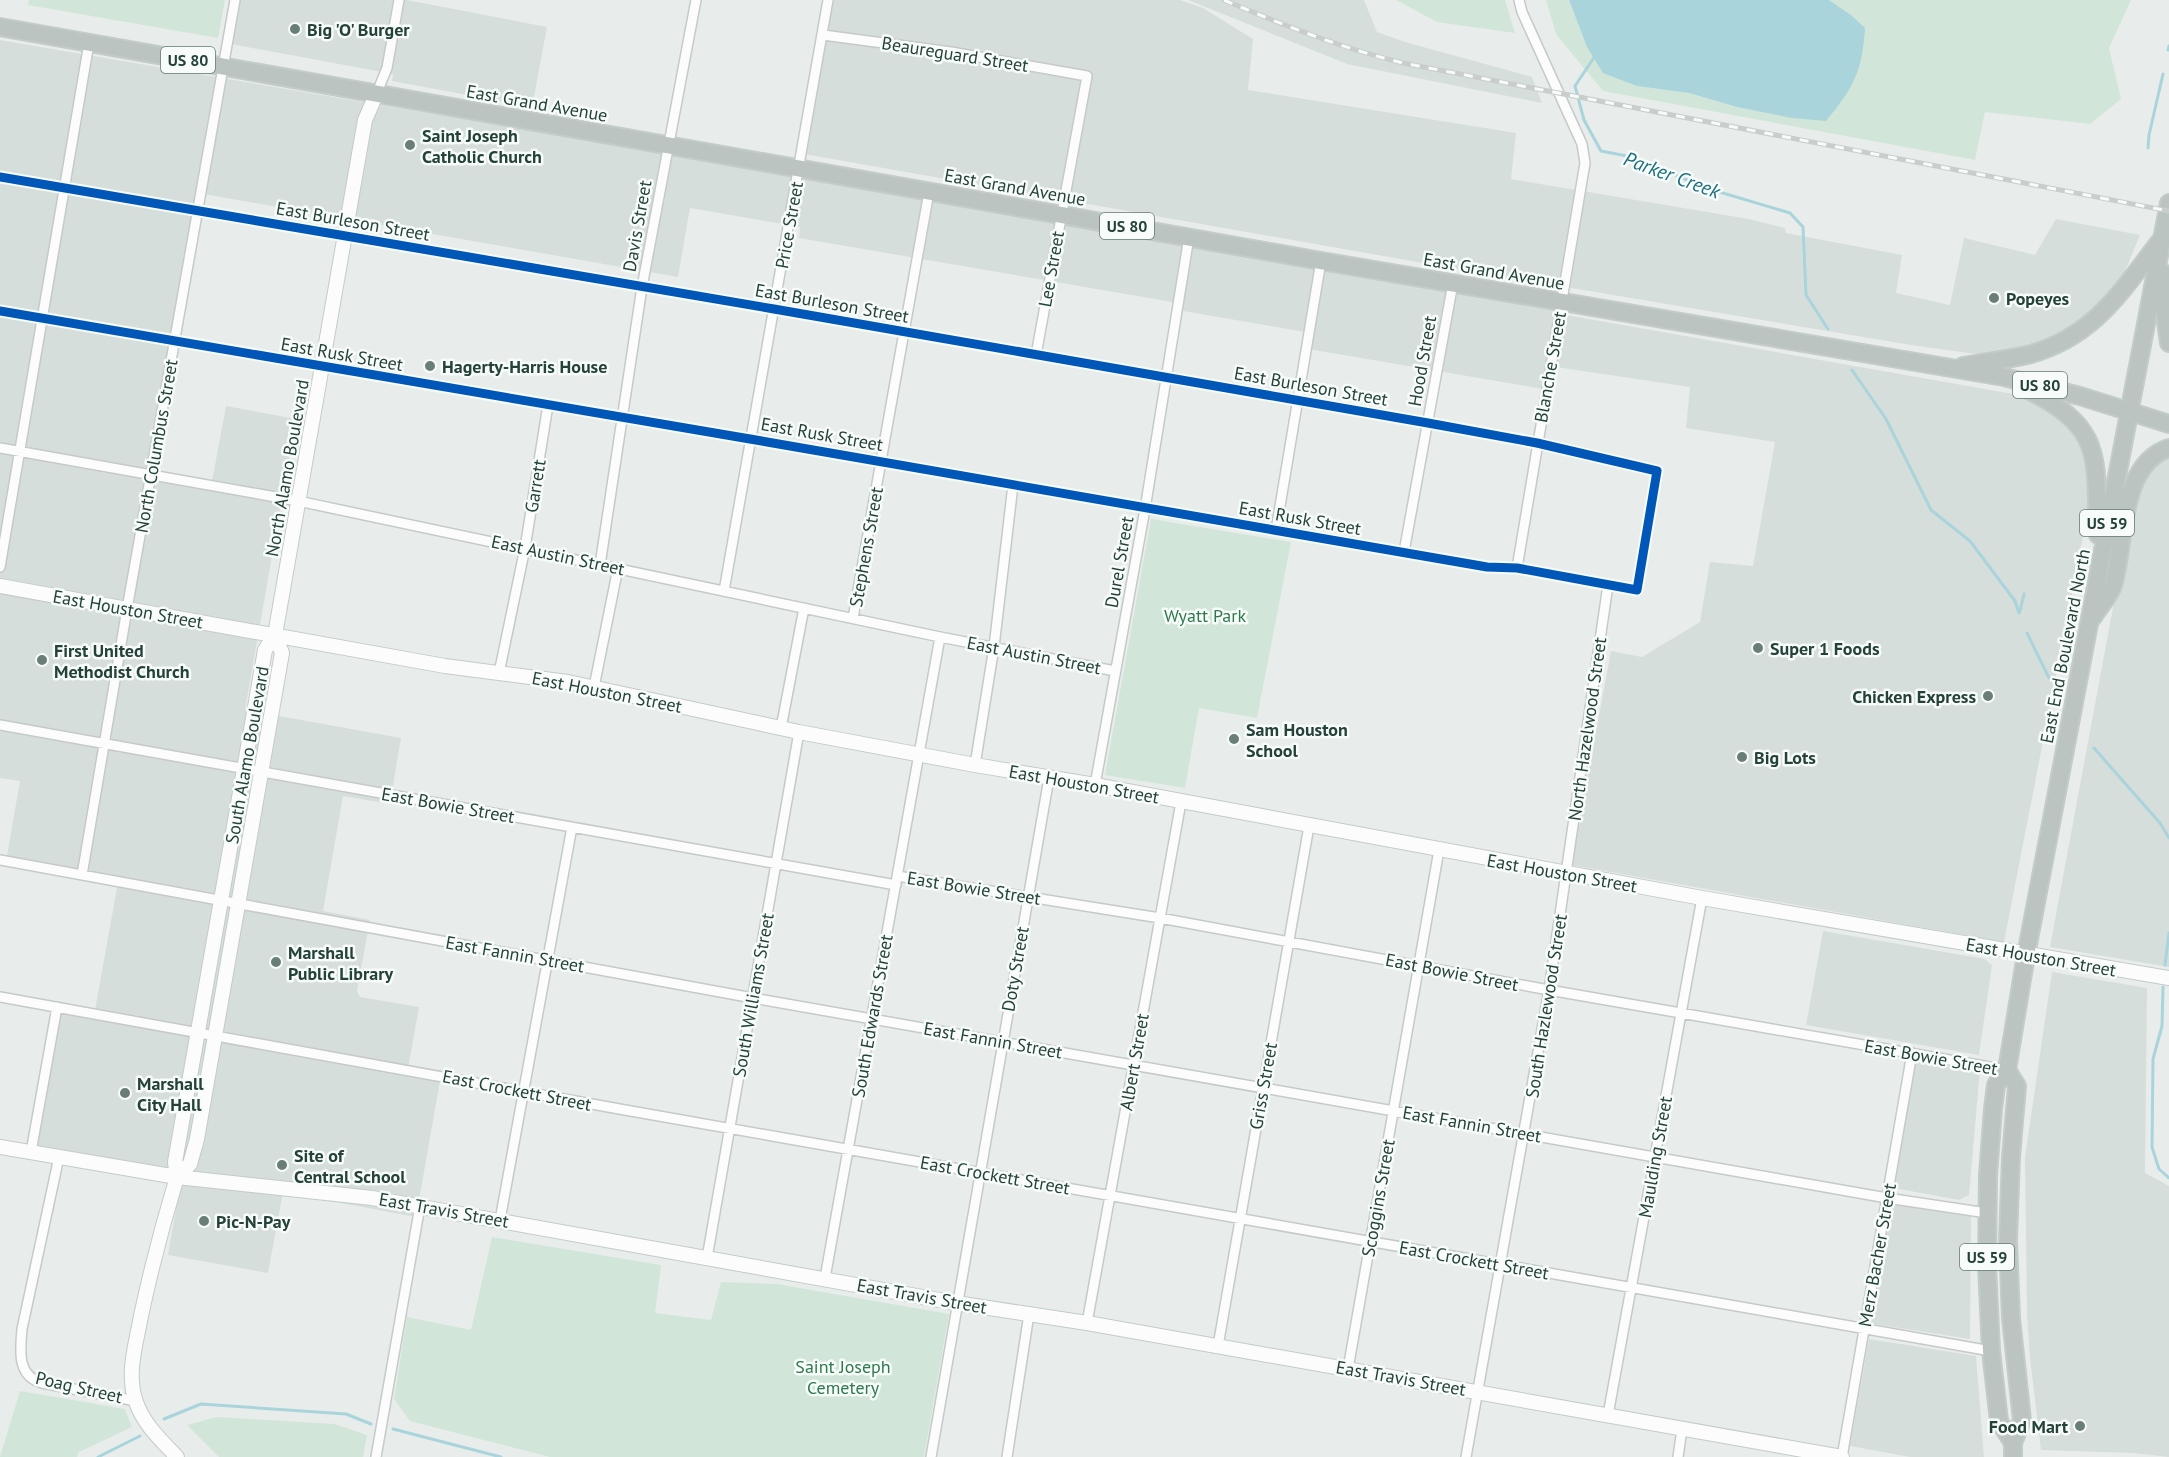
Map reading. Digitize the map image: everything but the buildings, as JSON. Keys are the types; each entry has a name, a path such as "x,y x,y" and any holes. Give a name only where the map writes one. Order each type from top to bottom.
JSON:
{"highway":[{"name":"East Grand Avenue","path":"0,27 668,147 1562,303 2004,377 2064,391 2128,411"},
{"name":"East End Boulevard North","path":"2026,955 2169,203"},
{"path":"2162,238 2164,307 2169,343"},
{"path":"1950,368 2028,355 2074,336 2108,308 2162,238"},
{"path":"2004,377 2062,409 2078,423 2093,449 2096,466 2099,566"},
{"name":"US 80","path":"2128,411 2169,424"},
{"path":"2089,622 2113,587 2128,503 2134,483 2152,457 2169,448"},
{"name":"US 59","path":"2013,1450 1999,1421 1991,1351 1987,1266 1988,1213 1990,1142 1996,1085 2007,1070 2026,955"},
{"name":"US 59","path":"2007,1070 2017,1086 2009,1218 2011,1318 2022,1420 2013,1450"}],"street":[{"name":"North Columbus Street","path":"82,875 236,0"},
{"name":"North Alamo Boulevard","path":"275,635 365,120 387,68 399,0"},
{"name":"Davis Street","path":"600,564 622,432 621,417 642,287 696,0"},
{"name":"Price Street","path":"724,591 828,0"},
{"name":"Blanche Street","path":"1517,568 1586,163 1582,144 1519,0"},
{"name":"Beaureguard Street","path":"823,35 951,52 1086,76"},
{"path":"0,567 89,43"},
{"name":"Lee Street","path":"1036,355 1086,76"},
{"name":"East Burleson Street","path":"0,177 1428,423 1537,443 1657,471 1637,590"},
{"name":"Stephens Street","path":"853,618 929,192"},
{"name":"Durel Street","path":"1095,785 1145,509 1189,237"},
{"path":"1276,530 1322,261"},
{"name":"Hood Street","path":"1404,552 1453,283"},
{"name":"East Rusk Street","path":"0,311 1145,509 1487,567 1517,568 1637,590"},
{"name":"Garrett","path":"499,673 525,548 548,405"},
{"name":"East Austin Street","path":"0,448 298,501 940,637 1115,671"},
{"path":"975,765 994,647 1013,485"},
{"path":"594,687 618,568"},
{"name":"North Hazelwood Street","path":"1565,873 1608,585"},
{"name":"East Houston Street","path":"0,586 445,666 554,679 799,732 975,765 1095,785 1702,898 2169,978"},
{"path":"781,728 804,608"},
{"name":"South Alamo Boulevard","path":"135,1401 131,1373 133,1357 152,1264 177,1177 175,1162 246,769 265,650 275,635"},
{"name":"South Alamo Boulevard","path":"177,1177 190,1164 197,1138 282,653 275,635"},
{"name":"South Edwards Street","path":"825,1278 940,637"},
{"name":"East Bowie Street","path":"0,725 776,864 1028,896 1160,918 1681,1014 2007,1070"},
{"name":"South Williams Street","path":"707,1258 799,732"},
{"name":"Doty Street","path":"930,1457 1049,778"},
{"name":"Albert Street","path":"1087,1323 1181,802"},
{"name":"Griss Street","path":"1218,1346 1310,826"},
{"path":"500,1220 572,827"},
{"name":"Scoggins Street","path":"1348,1369 1439,850"},
{"name":"East Fannin Street","path":"0,860 753,998 1887,1198 1988,1213"},
{"name":"South Hazlewood Street","path":"1466,1457 1549,990 1565,890 1565,873"},
{"name":"Maulding Street","path":"1608,1415 1702,898"},
{"name":"East Crockett Street","path":"0,997 730,1129 1991,1351"},
{"path":"31,1152 57,1007"},
{"name":"Merz Bacher Street","path":"1842,1457 1912,1053"},
{"name":"East Travis Street","path":"0,1147 177,1177 337,1194 420,1206 956,1303 1087,1323 1842,1457"},
{"name":"Poag Street","path":"59,1157 22,1329 21,1358 24,1372 42,1383 135,1401 152,1431 177,1457"},
{"path":"376,1457 420,1206"},
{"path":"1007,1457 1029,1314"},
{"path":"1678,1457 1682,1429"}],"shaded area":[{"path":"239,0 407,0 547,27 532,107 392,81 393,74 231,44"},
{"path":"834,0 1180,0 1203,8 1253,39 1248,90 1516,133 1511,179 1749,219 1785,228 1786,233 1902,255 1896,293 1950,305 1964,238 2035,255 2056,219 2140,235 2119,286 2080,325 2032,347 1983,355 1440,266 804,154"},
{"path":"1188,0 1364,0 1377,32 1532,77 1542,103 1347,64"},
{"path":"0,40 1563,307 1549,390 1308,349 1311,333 1183,311 1184,304 799,238 800,227 690,208 678,277 198,193 149,469 212,481 226,406 296,419 245,710 401,738 390,804 343,796 323,911 370,920 357,991 360,997 419,1007 407,1075 440,1081 416,1217 283,1192 268,1273 168,1255 181,1179 29,1151 56,1003 95,1010 118,882 6,861 20,781 0,778"},
{"path":"1566,315 2030,397 2079,433 2091,461 2091,495 2004,942 1571,865 1611,651 1642,657 1700,622 1710,562 1753,566 1775,442 1686,428 1690,387 1556,367"},
{"path":"2169,452 2169,967 2050,947 2129,521 2138,484 2163,453"},
{"path":"1823,931 1985,959 1992,965 1979,1055 1806,1025"},
{"path":"2052,972 2147,988 2145,1173 2169,1186 2169,1457 2133,1453 2041,1450 2027,1315 2025,1157"},
{"path":"1916,1059 1980,1070 1969,1195 1959,1200 1894,1188"},
{"path":"1890,1204 1971,1216 1970,1339 1868,1323"},
{"path":"1869,1339 1976,1356 1984,1457 1910,1457 1850,1446"}],"green space":[{"path":"29,0 225,0 218,38 28,5"},
{"path":"1396,0 1505,0 1515,33 1437,22"},
{"path":"1546,0 1569,0 1587,47 1637,86 1689,93 1737,107 1851,15 1829,0 2131,0 2109,48 2121,99 2090,124 1985,112 1975,160 1603,91 1556,34"},
{"name":"Wyatt Park","path":"1151,519 1291,542 1257,718 1199,708 1185,788 1105,775"},
{"name":"Saint Joseph Cemetery","path":"492,1237 661,1265 655,1313 711,1320 721,1282 777,1284 949,1314 924,1457 550,1457 410,1421 394,1399 407,1317 471,1330"},
{"path":"20,1391 125,1409 132,1427 79,1452 77,1457 0,1457"},
{"path":"217,1417 335,1424 367,1435 363,1457 219,1457 187,1425"}],"water":[{"path":"1569,0 1829,0 1865,28 1862,56 1850,88 1826,121 1792,118 1737,107 1689,93 1637,86 1603,73 1587,47"}],"waterway":[{"path":"2168,50 2169,46"},
{"name":"Parker Creek","path":"1595,56 1575,86 1584,120 1601,151 1632,157 1706,188 1790,213 1803,227 1806,295 1828,329"},
{"path":"2148,148 2163,74"},
{"name":"Parker Creek","path":"1852,370 1886,419 1931,510 1970,541 2015,601 2019,613"},
{"path":"2020,611 2024,594"},
{"name":"Parker Creek","path":"2027,633 2049,678"},
{"name":"Parker Creek","path":"2094,748 2160,823 2169,838"},
{"name":"Parker Creek","path":"2165,965 2169,933"},
{"name":"Parker Creek","path":"2163,987 2162,1026 2153,1059 2152,1147 2159,1169 2169,1178"},
{"path":"164,1419 201,1404 346,1414 371,1424"},
{"path":"393,1429 501,1457"},
{"path":"98,1457 140,1436"}],"railway":[{"path":"1224,0 1312,35 1403,63 2169,211"}],"cycle path":[{"path":"0,177 1428,423 1537,443 1657,471 1637,590 1517,568 1487,567 0,311"}],"place":[{"name":"Big 'O' Burger","path":"295,29"},
{"name":"Saint Joseph Catholic Church","path":"410,145"},
{"name":"Popeyes","path":"1994,298"},
{"name":"Hagerty-Harris House","path":"430,366"},
{"name":"Super 1 Foods","path":"1758,648"},
{"name":"First United Methodist Church","path":"42,660"},
{"name":"Chicken Express","path":"1988,696"},
{"name":"Sam Houston School","path":"1234,739"},
{"name":"Big Lots","path":"1742,757"},
{"name":"Marshall Public Library","path":"276,962"},
{"name":"Marshall City Hall","path":"125,1093"},
{"name":"Site of Central School","path":"282,1165"},
{"name":"Pic-N-Pay","path":"204,1221"},
{"name":"Food Mart","path":"2080,1426"}]}
